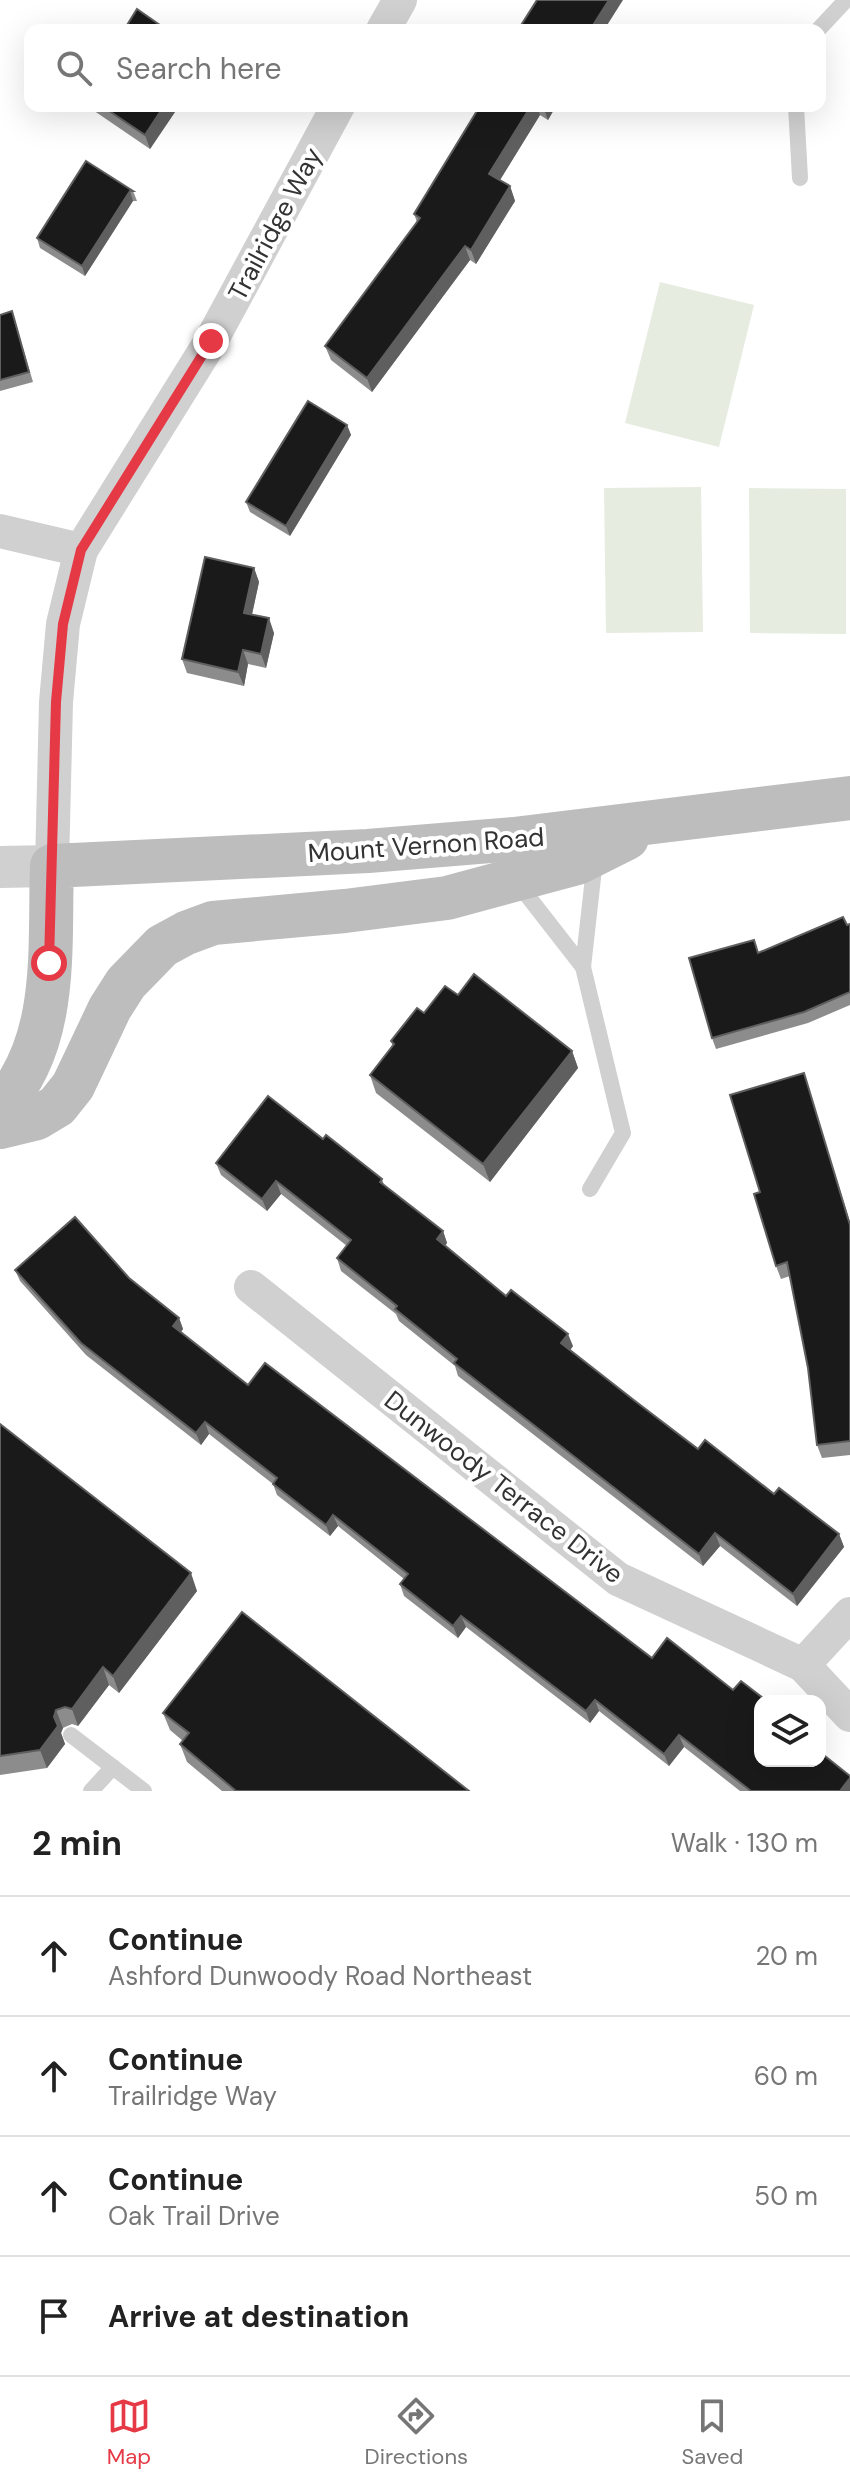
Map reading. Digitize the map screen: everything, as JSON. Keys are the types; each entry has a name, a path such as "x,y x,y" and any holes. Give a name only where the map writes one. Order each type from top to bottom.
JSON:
{"main road":[{"name":"Mount Vernon Road","path":"52,866 368,851 514,839 850,798"},
{"path":"0,1127 37,1118 57,1106 73,1086 110,1008 126,983 162,946 186,933 213,923 447,898 577,863 656,824"},
{"path":"0,1107 24,1076 41,1034 49,963 52,866"}],"street":[{"path":"386,24 400,0"},
{"name":"Trailridge Way","path":"81,550 211,341 335,112"},
{"path":"0,531 81,550 63,624 57,687 52,866"},
{"name":"Mount Vernon Road","path":"0,867 52,866"},
{"name":"Dunwoody Terrace Drive","path":"251,1287 618,1579 803,1665 850,1715"},
{"path":"803,1665 850,1614"}],"lane":[{"path":"824,24 846,0"},
{"path":"796,112 800,178"},
{"path":"590,1189 623,1133 583,967 596,853"},
{"path":"515,880 583,967"},
{"path":"71,1735 144,1791"},
{"path":"91,1791 113,1767"}],"shaded area":[{"path":"660,282 754,305 719,447 625,423"},
{"path":"701,487 703,632 606,633 604,488"},
{"path":"749,488 846,489 846,634 750,633"}],"building":[{"path":"537,0 609,0 594,24 522,24"},
{"path":"137,9 158,24 128,24"},
{"path":"111,112 160,112 145,135"},
{"path":"476,112 527,112 489,174 510,186 471,250 465,246 367,378 325,346 420,218 414,214"},
{"path":"86,161 133,191 130,191 82,266 37,238"},
{"path":"12,311 29,372 0,380 0,315"},
{"path":"308,401 347,425 286,526 246,502"},
{"path":"205,557 254,568 244,613 269,618 261,654 243,650 238,672 182,659"},
{"path":"843,917 847,925 850,924 850,992 804,1012 712,1038 689,958 754,940 758,953"},
{"path":"474,974 572,1051 483,1164 370,1075 417,1008 424,1013 445,986 458,995"},
{"path":"804,1073 850,1225 850,1441 817,1445 808,1368 787,1262 776,1266 754,1194 760,1192 730,1095"},
{"path":"268,1096 323,1139 326,1135 382,1179 380,1182 443,1231 437,1239 506,1296 511,1290 568,1334 561,1343 635,1401 698,1449 705,1440 774,1494 779,1488 839,1534 793,1594 715,1533 699,1554 454,1363 457,1359 337,1258 351,1240 276,1181 262,1199 216,1163"},
{"path":"75,1217 129,1278 179,1318 173,1326 248,1385 265,1363 652,1658 667,1638 733,1690 741,1681 759,1695 754,1695 754,1767 826,1767 826,1757 850,1778 840,1791 751,1791 679,1735 664,1754 595,1700 586,1711 461,1616 453,1626 400,1584 408,1574 333,1515 326,1525 273,1484 277,1478 205,1422 196,1433 81,1343 15,1270"},
{"path":"0,1424 191,1573 113,1676 103,1667 72,1709 65,1707 56,1710 54,1717 58,1726 40,1750 0,1756"},
{"path":"242,1612 469,1791 236,1791 180,1744 189,1733 163,1713"}],"route":[{"path":"49,963 56,702 63,624 81,550 211,341"}]}
